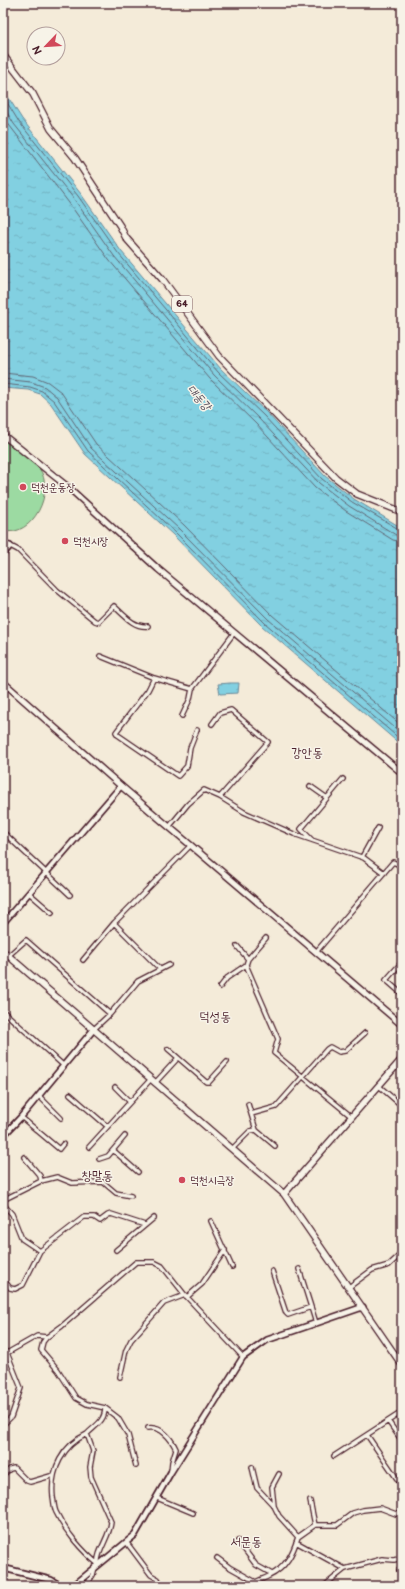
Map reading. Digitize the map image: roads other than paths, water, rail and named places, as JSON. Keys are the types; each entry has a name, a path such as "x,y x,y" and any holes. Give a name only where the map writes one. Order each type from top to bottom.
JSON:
{"main road":[{"name":"64","path":"3,55 33,94 51,129 75,158 120,226 126,238 163,280 219,356 293,431 336,478 357,494 402,512"},
{"path":"3,435 68,487 158,569 234,634 402,773"},
{"path":"3,682 121,786 402,1025"},
{"path":"3,951 284,1194 402,1365"},
{"path":"284,1194 402,1060"}],"street":[{"path":"3,542 18,550 57,590 95,621 98,622 114,606 135,624 143,627 148,626"},
{"path":"3,554 10,546"},
{"path":"182,716 190,700 192,689 234,634"},
{"path":"100,656 154,678 192,689"},
{"path":"154,678 148,690 116,732 118,735 178,776 187,766 190,748 197,730"},
{"path":"212,724 220,713 231,710 268,742 220,797"},
{"path":"313,841 301,829 343,779"},
{"path":"3,923 121,786"},
{"path":"310,786 327,798"},
{"path":"169,827 188,804 204,790 220,797 244,812 313,841 362,857 384,873"},
{"path":"362,857 378,828"},
{"path":"3,832 47,871 70,895"},
{"path":"83,960 114,923 191,845"},
{"path":"316,952 393,862 402,866"},
{"path":"29,893 52,913"},
{"path":"114,923 159,968"},
{"path":"220,987 227,978 246,965 248,959 266,938"},
{"path":"8,956 26,940 110,1014"},
{"path":"236,946 248,959"},
{"path":"402,962 386,980 402,994"},
{"path":"3,1136 5,1130 21,1117 94,1029 110,1014 138,980 159,968 169,965"},
{"path":"246,965 278,1039 274,1053 352,1117"},
{"path":"3,1011 64,1066"},
{"path":"251,1114 276,1107 327,1049 330,1047 339,1052 346,1051 365,1032"},
{"path":"168,1049 206,1082 209,1082 227,1062"},
{"path":"89,1147 130,1102 178,1058"},
{"path":"379,1086 402,1106"},
{"path":"115,1087 130,1102"},
{"path":"70,1094 107,1126"},
{"path":"39,1096 61,1118"},
{"path":"248,1104 256,1130 275,1146"},
{"path":"21,1117 59,1149 63,1144"},
{"path":"232,1149 250,1131 256,1130"},
{"path":"99,1159 108,1156 126,1136"},
{"path":"113,1150 138,1172"},
{"path":"24,1156 40,1176 41,1181"},
{"path":"3,1200 41,1181 57,1177 72,1182 103,1182 116,1193 131,1196"},
{"path":"3,1204 12,1214 22,1239 40,1251"},
{"path":"7,1284 10,1288 15,1289 23,1284 40,1251 84,1217 94,1217 100,1221 111,1214 145,1225"},
{"path":"116,1250 154,1218"},
{"path":"211,1221 232,1267"},
{"path":"120,1377 126,1350 131,1340 164,1303 186,1296 202,1284 225,1250"},
{"path":"349,1287 372,1270 389,1265 402,1253"},
{"path":"136,1466 123,1424 105,1408 87,1404 76,1398 58,1370 41,1350 43,1342 47,1337 62,1326 136,1262 154,1262 162,1266 186,1296 243,1357"},
{"path":"299,1269 316,1323"},
{"path":"272,1271 288,1315 311,1307"},
{"path":"73,1586 96,1566 127,1543 140,1529 171,1472 243,1357 266,1340 363,1307"},
{"path":"7,1353 37,1336 47,1337"},
{"path":"3,1349 7,1353 21,1388 11,1418 6,1424 3,1425"},
{"path":"96,1566 82,1551 55,1511 53,1494 54,1475 59,1460 73,1442 87,1434 102,1420 105,1415 105,1408"},
{"path":"334,1456 402,1412"},
{"path":"388,1421 402,1442"},
{"path":"148,1428 157,1428 162,1431 175,1445 176,1449 171,1472"},
{"path":"86,1586 93,1575 97,1559 109,1533 111,1522 92,1477 90,1467 93,1451 87,1434"},
{"path":"367,1435 402,1486"},
{"path":"252,1467 257,1488 274,1506 279,1516 298,1538"},
{"path":"3,1475 10,1469 14,1468 27,1481 30,1482 54,1475"},
{"path":"274,1506 272,1487 279,1474"},
{"path":"157,1498 193,1513"},
{"path":"310,1501 315,1525"},
{"path":"250,1586 254,1581 272,1574 291,1557 298,1538 315,1525 338,1525 353,1514 363,1510 380,1508 396,1514 402,1511"},
{"path":"238,1541 256,1565 272,1574"},
{"path":"296,1542 345,1569"},
{"path":"127,1543 151,1575 158,1578 162,1586"},
{"path":"217,1558 229,1567 254,1581"},
{"path":"324,1586 345,1569 382,1560 402,1558"},
{"path":"3,1568 51,1580 61,1586"}],"water":[{"name":"대동강","path":"3,89 22,119 81,194 121,251 221,369 267,413 325,476 354,499 402,528 402,746 262,626 173,535 85,454 51,404 40,394 28,390 3,388"},
{"path":"239,683 238,693 220,694 218,684"}],"place":[{"name":"덕천운동장","path":"23,487"},
{"name":"덕천시장","path":"65,541"},
{"name":"덕천시극장","path":"182,1180"}],"district":[{"name":"강안동","path":"307,753"},
{"name":"덕성동","path":"215,1017"},
{"name":"창말동","path":"97,1176"},
{"name":"서문동","path":"246,1542"}]}
